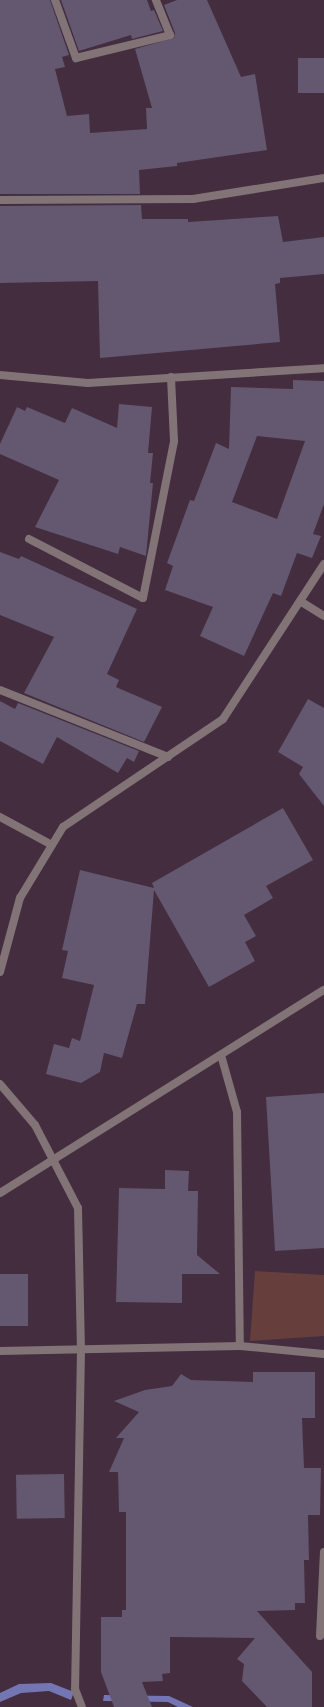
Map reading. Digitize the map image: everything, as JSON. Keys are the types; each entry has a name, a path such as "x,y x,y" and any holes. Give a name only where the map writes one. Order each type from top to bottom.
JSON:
{"street":[{"path":"55,0 76,58 170,34 156,0"},
{"path":"0,200 193,199 324,178"},
{"path":"0,375 88,382 324,368"},
{"path":"29,539 143,598 174,441 171,377"},
{"path":"0,972 20,898 63,827 224,719 324,564"},
{"path":"300,602 324,616"},
{"path":"0,690 168,756"},
{"path":"0,817 52,845"},
{"path":"0,1193 324,990"},
{"path":"221,1055 237,1112 240,1346"},
{"path":"0,1084 35,1125 54,1158 78,1208 81,1349 75,1688 82,1707"},
{"path":"0,1351 240,1346 324,1354"},
{"path":"320,1636 324,1552"}],"shaded area":[{"path":"255,1271 324,1275 324,1336 250,1341"}],"water":[{"path":"51,1683 74,1692 71,1700 49,1691 21,1693 0,1702 0,1693 19,1684"},
{"path":"104,1695 169,1696 193,1707 178,1707 168,1702 103,1701"}],"building":[{"path":"0,0 50,0 69,55 62,57 65,67 55,69 67,116 89,114 90,133 147,129 146,108 152,108 135,49 174,38 175,33 164,5 177,0 207,0 241,77 255,74 267,150 177,163 177,166 139,170 140,194 0,194"},
{"path":"61,0 147,0 151,11 154,10 163,31 132,39 131,35 79,51"},
{"path":"298,58 324,58 324,93 298,93"},
{"path":"141,205 142,219 188,219 188,222 278,216 283,242 324,237 324,274 280,278 280,283 275,284 280,342 100,358 98,281 0,283 0,206"},
{"path":"293,380 324,381 324,504 313,534 321,536 312,558 297,553 281,596 273,593 244,656 200,636 213,607 165,590 173,566 167,563 190,500 194,501 216,443 229,449 231,387 293,389","holes":["257,436 305,441 277,519 232,502"]},
{"path":"119,404 152,407 148,453 153,453 150,483 153,483 146,556 120,547 118,554 35,527 59,480 0,454 0,444 17,407 25,411 27,407 65,423 72,408 117,428"},
{"path":"0,552 19,559 21,556 137,609 107,674 119,680 116,687 162,707 144,742 24,693 54,637 0,615"},
{"path":"308,699 324,708 324,806 299,774 303,767 278,752"},
{"path":"0,701 15,709 18,703 139,751 134,762 127,758 118,773 57,737 43,764 0,741"},
{"path":"283,808 313,860 266,886 273,898 244,915 256,936 245,942 255,961 209,987 154,890 145,1004 137,1004 122,1058 104,1053 100,1072 81,1083 46,1074 54,1044 69,1048 72,1038 80,1041 94,985 62,978 68,951 62,950 80,870 154,888 152,883"},
{"path":"324,1093 324,1248 275,1251 266,1097"},
{"path":"165,1170 189,1171 188,1191 198,1191 197,1255 220,1274 182,1274 182,1303 116,1302 119,1188 165,1189"},
{"path":"0,1274 28,1274 28,1326 0,1326"},
{"path":"253,1372 315,1372 315,1418 302,1418 304,1468 321,1468 320,1515 308,1515 309,1560 304,1560 305,1603 295,1603 295,1610 257,1611 312,1672 312,1707 267,1707 242,1681 244,1664 237,1659 255,1638 170,1637 170,1673 162,1674 163,1681 142,1682 152,1707 114,1707 101,1672 101,1617 122,1617 122,1610 126,1610 126,1512 119,1512 118,1472 109,1472 124,1438 116,1438 139,1412 114,1401 145,1390 172,1386 181,1374 191,1380 253,1382"},
{"path":"64,1474 65,1518 17,1519 16,1475"}]}
